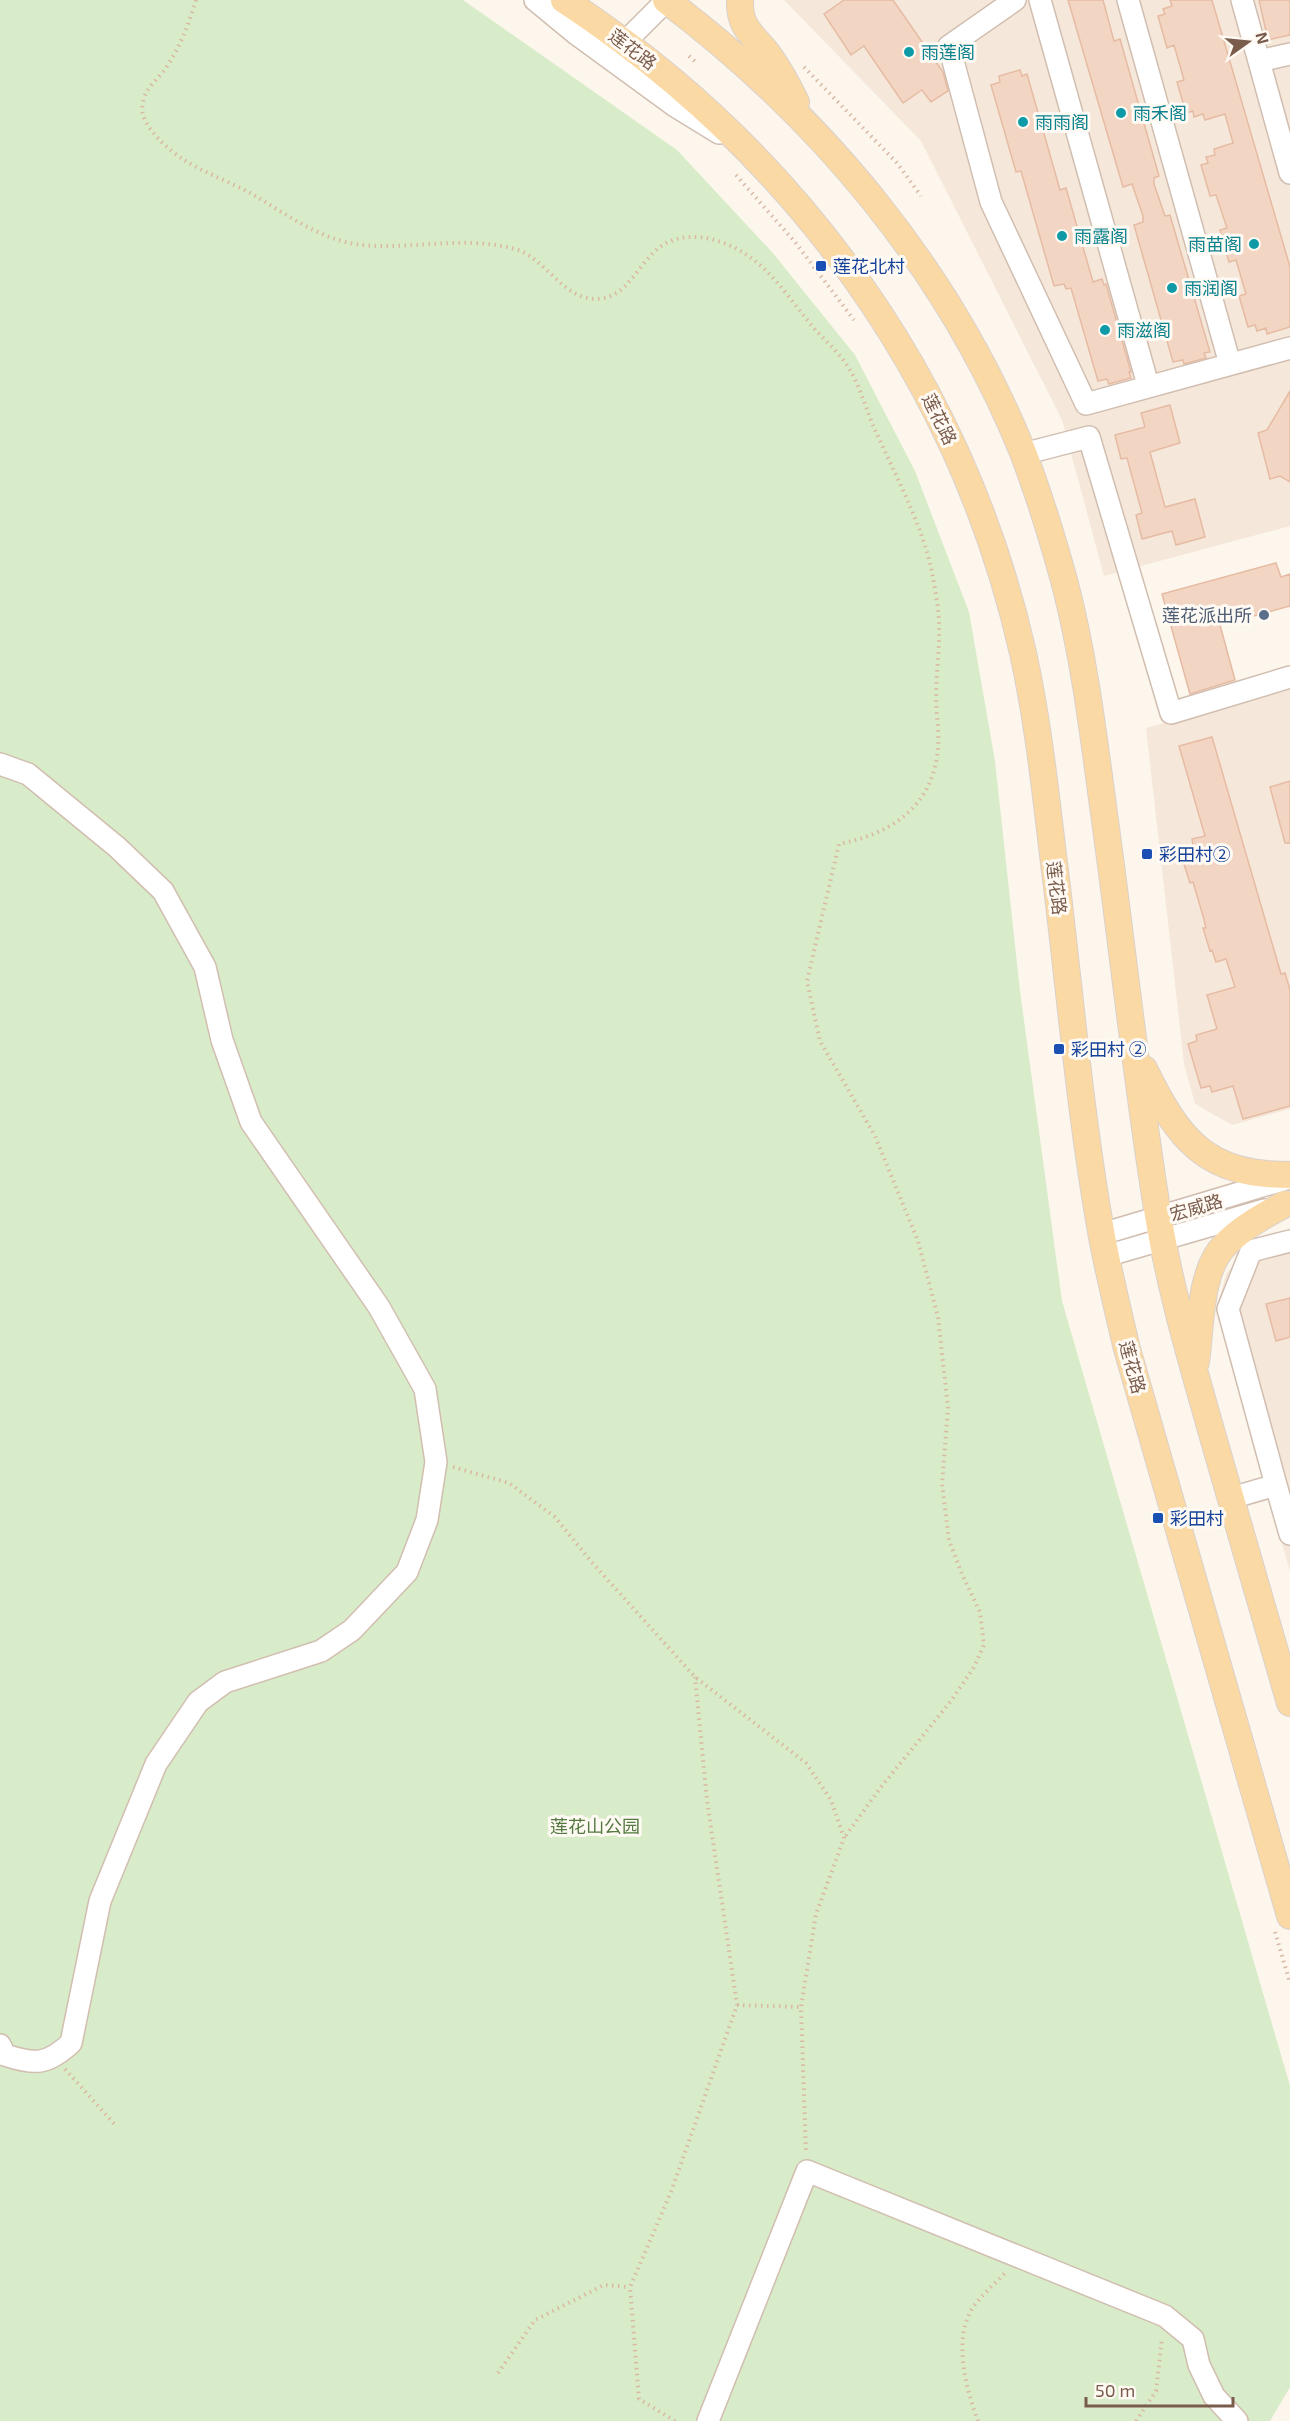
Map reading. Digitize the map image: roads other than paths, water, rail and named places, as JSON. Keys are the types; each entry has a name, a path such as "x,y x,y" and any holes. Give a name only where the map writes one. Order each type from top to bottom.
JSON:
{"main road":[{"name":"莲花路","path":"564,0 626,42 667,75 746,147 782,185 830,243 879,312 907,357 956,452 976,501 994,551 1015,623 1033,706 1104,1245 1127,1349 1282,1921"},
{"path":"667,0 705,29 747,66 805,122 864,186 930,276 973,346 1023,454 1065,587 1078,642 1096,754 1160,1229 1175,1300 1290,1703"},
{"path":"740,0 742,20 748,33 767,53 790,89 805,122"},
{"path":"1136,1054 1176,1127 1192,1145 1211,1159 1229,1166 1290,1177"},
{"path":"1195,1374 1203,1303 1214,1260 1222,1247 1238,1234 1287,1204"}],"street":[{"path":"535,0 575,33 675,106 746,147"},
{"path":"626,42 667,0"},
{"path":"1015,0 949,46 991,202 1086,404 1290,348"},
{"path":"1040,0 1148,386"},
{"path":"1128,0 1230,364"},
{"path":"1242,0 1290,172"},
{"path":"1259,61 1290,54"},
{"path":"1023,454 1089,437 1172,713 1290,677"},
{"path":"0,764 28,774 117,846 163,891 205,967 222,1040 251,1122 379,1307 425,1389 436,1462 427,1520 407,1572 352,1630 321,1651 225,1682 207,1695 198,1702 156,1764 100,1901 71,2043 55,2058 28,2062 5,2055 0,2045"},
{"name":"宏威路","path":"1160,1229 1290,1177"},
{"name":"宏威路","path":"1104,1245 1160,1229 1287,1204"},
{"path":"1290,1241 1251,1251 1228,1309 1290,1534"},
{"path":"1231,1498 1276,1485"},
{"path":"708,2421 807,2171 1165,2316 1192,2338 1199,2365 1214,2396 1236,2421"}],"place":[{"name":"雨莲阁","path":"909,52"},
{"name":"雨禾阁","path":"1121,113"},
{"name":"雨雨阁","path":"1023,122"},
{"name":"雨露阁","path":"1062,236"},
{"name":"雨苗阁","path":"1254,244"},
{"name":"莲花北村","path":"821,266"},
{"name":"雨润阁","path":"1172,288"},
{"name":"雨滋阁","path":"1105,330"},
{"name":"莲花派出所","path":"1264,615"},
{"name":"彩田村②","path":"1147,854"},
{"name":"彩田村 ②","path":"1059,1049"},
{"name":"彩田村","path":"1158,1518"}],"park label":[{"name":"莲花山公园","path":"595,1826"}]}
